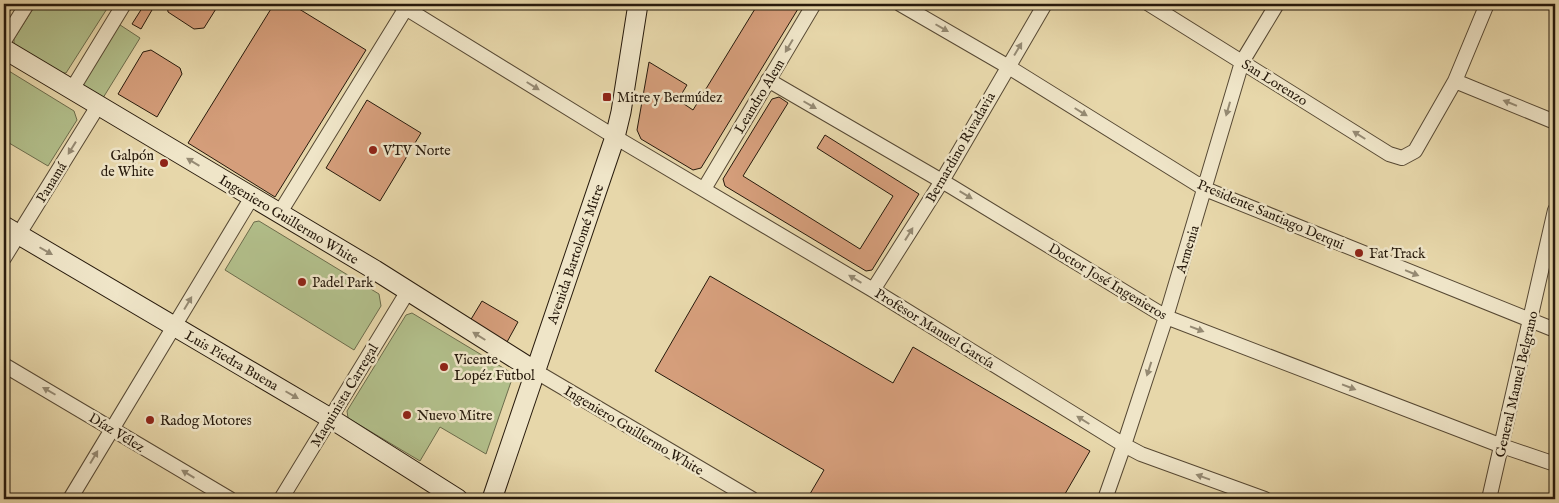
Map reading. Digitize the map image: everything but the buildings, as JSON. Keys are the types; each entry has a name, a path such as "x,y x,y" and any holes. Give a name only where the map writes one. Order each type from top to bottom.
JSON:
{"street":[{"path":"4,41 27,4"},
{"path":"71,90 124,4"},
{"name":"Avenida Bartolomé Mitre","path":"492,499 615,137 621,112 638,4"},
{"name":"Leandro Alem","path":"704,189 814,4"},
{"name":"Presidente Santiago Derqui","path":"900,4 1007,66 1205,189 1531,322 1555,330"},
{"name":"Bernardino Rivadavia","path":"873,290 942,181 1007,66 1045,4"},
{"name":"San Lorenzo","path":"1148,4 1389,154 1402,158 1415,151 1455,81"},
{"name":"Armenia","path":"1105,499 1166,317 1242,62 1277,4"},
{"path":"1487,4 1455,81 1555,122"},
{"path":"280,214 402,6"},
{"name":"Profesor Manuel García","path":"402,6 615,137 873,290 1124,445 1141,454 1265,499"},
{"name":"Ingeniero Guillermo White","path":"4,50 408,291 535,371 752,499"},
{"name":"Doctor José Ingenieros","path":"768,80 942,181 1166,317 1502,446 1555,464"},
{"name":"Panamá","path":"4,258 11,231 98,106"},
{"path":"70,499 252,197"},
{"name":"General Manuel Belgrano","path":"1489,499 1531,322 1555,210"},
{"name":"Luis Piedra Buena","path":"11,231 330,418 458,499"},
{"name":"Maquinista Carregal","path":"281,499 408,291"},
{"name":"Díaz Vélez","path":"4,365 230,499"}],"green space":[{"path":"36,4 110,4 66,73 60,73 14,44 14,39"},
{"path":"114,21 140,38 98,106 71,91"},
{"path":"4,68 74,111 77,120 48,166 4,140"},
{"name":"Padel Park","path":"259,221 379,294 381,306 354,350 225,270 254,222"},
{"path":"412,313 510,372 512,379 486,454 440,427 420,461 348,418 347,411 406,315"}],"place":[{"name":"Mitre y Bermúdez","path":"607,97"},
{"name":"VTV Norte","path":"373,150"},
{"name":"Galpón de White","path":"164,163"},
{"name":"Fat Track","path":"1359,253"},
{"name":"Padel Park","path":"302,282"},
{"name":"Vicente Lopéz Futbol","path":"444,367"},
{"name":"Nuevo Mitre","path":"407,415"},
{"name":"Radog Motores","path":"150,420"}]}
